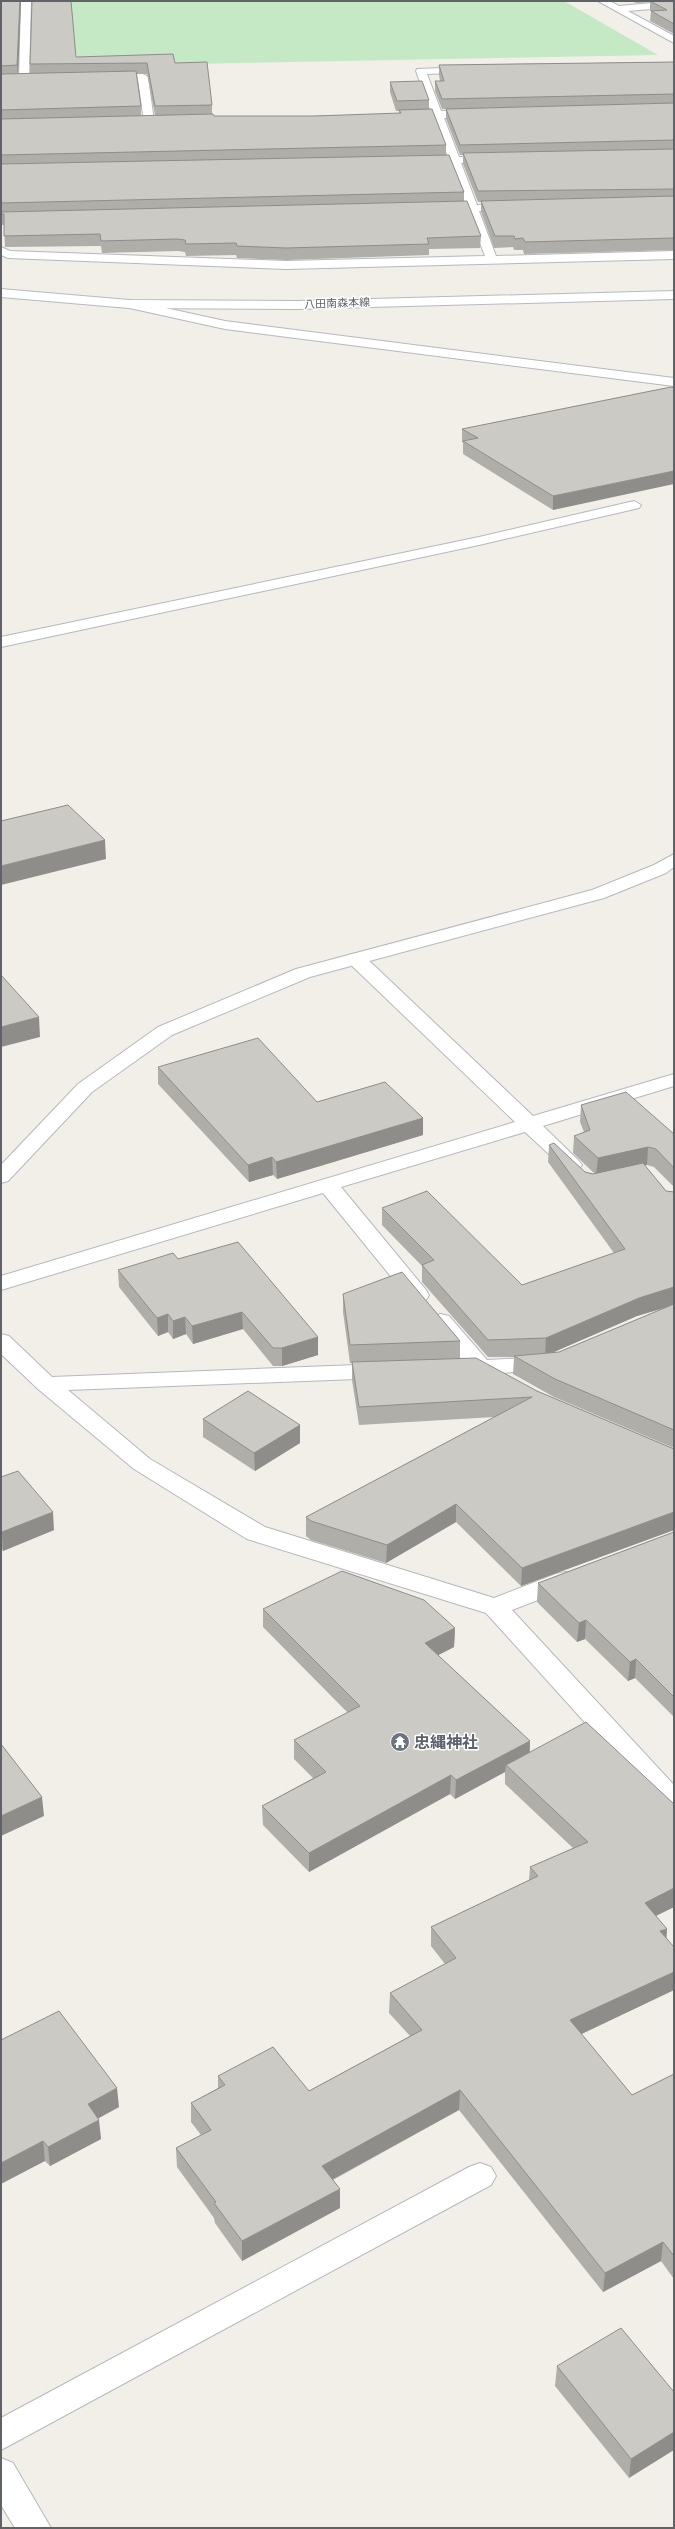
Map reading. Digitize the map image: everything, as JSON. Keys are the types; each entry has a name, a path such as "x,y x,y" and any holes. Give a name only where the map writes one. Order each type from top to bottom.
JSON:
{"street":[{"path":"24,80 26,1"},
{"path":"603,1 674,40"},
{"path":"617,9 674,4"},
{"path":"476,70 421,71 492,260"},
{"path":"96,78 143,77 149,121"},
{"path":"397,116 485,114"},
{"path":"414,161 509,159"},
{"path":"424,209 526,207"},
{"path":"1,252 8,254 286,265 674,255"},
{"name":"八田南森本線","path":"1,293 129,304 297,305 674,295"},
{"path":"129,304 225,325 674,382"},
{"path":"1,642 479,541 634,505"},
{"path":"1,1178 85,1088 165,1031 304,973 598,894 660,869 674,859"},
{"path":"356,959 586,1178"},
{"path":"1,1283 674,1080"},
{"path":"328,1185 418,1295 482,1367 513,1385"},
{"path":"1,1341 46,1384 142,1464 256,1533 495,1607 674,1803"},
{"path":"442,1369 549,1364 563,1358"},
{"path":"46,1384 402,1370"},
{"path":"495,1607 584,1573"},
{"path":"1,2436 480,2176"},
{"path":"1,2474 34,2528"}],"green space":[{"path":"61,1 564,1 658,55 80,66"}],"building":[{"path":"1,1 20,1 17,65 1,66"},
{"path":"32,1 71,1 76,57 173,54 175,63 207,62 212,105 155,106 147,63 30,64"},
{"path":"650,1 674,1 674,24 651,11 667,10"},
{"path":"674,62 674,94 442,99 435,81 444,81 439,65"},
{"path":"136,71 141,106 1,110 1,74"},
{"path":"422,81 429,100 397,101 390,82"},
{"path":"674,103 674,140 460,145 446,109"},
{"path":"432,109 446,145 1,155 1,119 213,114 214,116 314,116 401,113 399,110"},
{"path":"674,149 674,189 478,191 463,153"},
{"path":"449,155 464,192 1,203 1,164"},
{"path":"674,196 674,238 525,242 523,238 515,239 514,236 495,236 481,201"},
{"path":"467,201 481,236 427,238 429,244 286,248 237,246 236,243 186,244 185,240 177,239 101,241 100,234 4,236 4,214 1,214 1,212"},
{"path":"671,387 674,388 674,471 553,496 463,441 478,438 462,429"},
{"path":"68,805 105,840 1,866 1,821"},
{"path":"1,975 39,1017 1,1027"},
{"path":"258,1038 317,1102 385,1082 423,1118 276,1162 272,1157 248,1165 158,1067"},
{"path":"626,1092 674,1134 674,1168 656,1149 648,1147 598,1158 574,1136 590,1130 581,1105"},
{"path":"554,1143 585,1172 593,1174 643,1163 666,1191 674,1192 674,1287 639,1298 546,1338 488,1340 422,1265 434,1260 382,1208 427,1191 522,1285 625,1249 549,1145"},
{"path":"238,1242 318,1337 282,1348 273,1348 242,1312 192,1326 185,1317 173,1321 168,1314 157,1318 118,1270 173,1253 178,1259"},
{"path":"402,1272 460,1341 350,1345 343,1294"},
{"path":"674,1304 674,1430 555,1379 514,1356 559,1352"},
{"path":"476,1358 537,1391 674,1449 674,1512 522,1568 456,1504 387,1545 311,1521 306,1517 532,1397 359,1407 352,1362"},
{"path":"248,1391 300,1425 254,1453 203,1419"},
{"path":"18,1471 53,1512 2,1532 1,1477"},
{"path":"674,1532 674,1697 636,1659 630,1662 586,1620 579,1623 538,1583"},
{"path":"342,1571 424,1600 455,1628 425,1643 530,1741 456,1780 451,1775 309,1853 262,1806 326,1772 294,1740 360,1706 263,1609"},
{"path":"586,1722 674,1804 674,1888 645,1903 667,1929 660,1931 674,1947 674,1972 570,2020 632,2095 674,2074 674,2256 663,2242 605,2273 460,2090 322,2166 340,2189 242,2241 214,2203 216,2202 176,2148 211,2130 191,2103 225,2085 218,2076 273,2047 309,2091 422,2030 390,1993 456,1958 431,1927 538,1876 530,1867 588,1842 506,1765"},
{"path":"1,1744 42,1797 1,1816"},
{"path":"59,2011 117,2088 88,2104 99,2120 48,2147 43,2141 1,2163 1,2040"},
{"path":"621,2328 674,2392 674,2432 631,2459 557,2366"}],"place":[{"name":"忠縄神社","path":"400,1742"}]}
